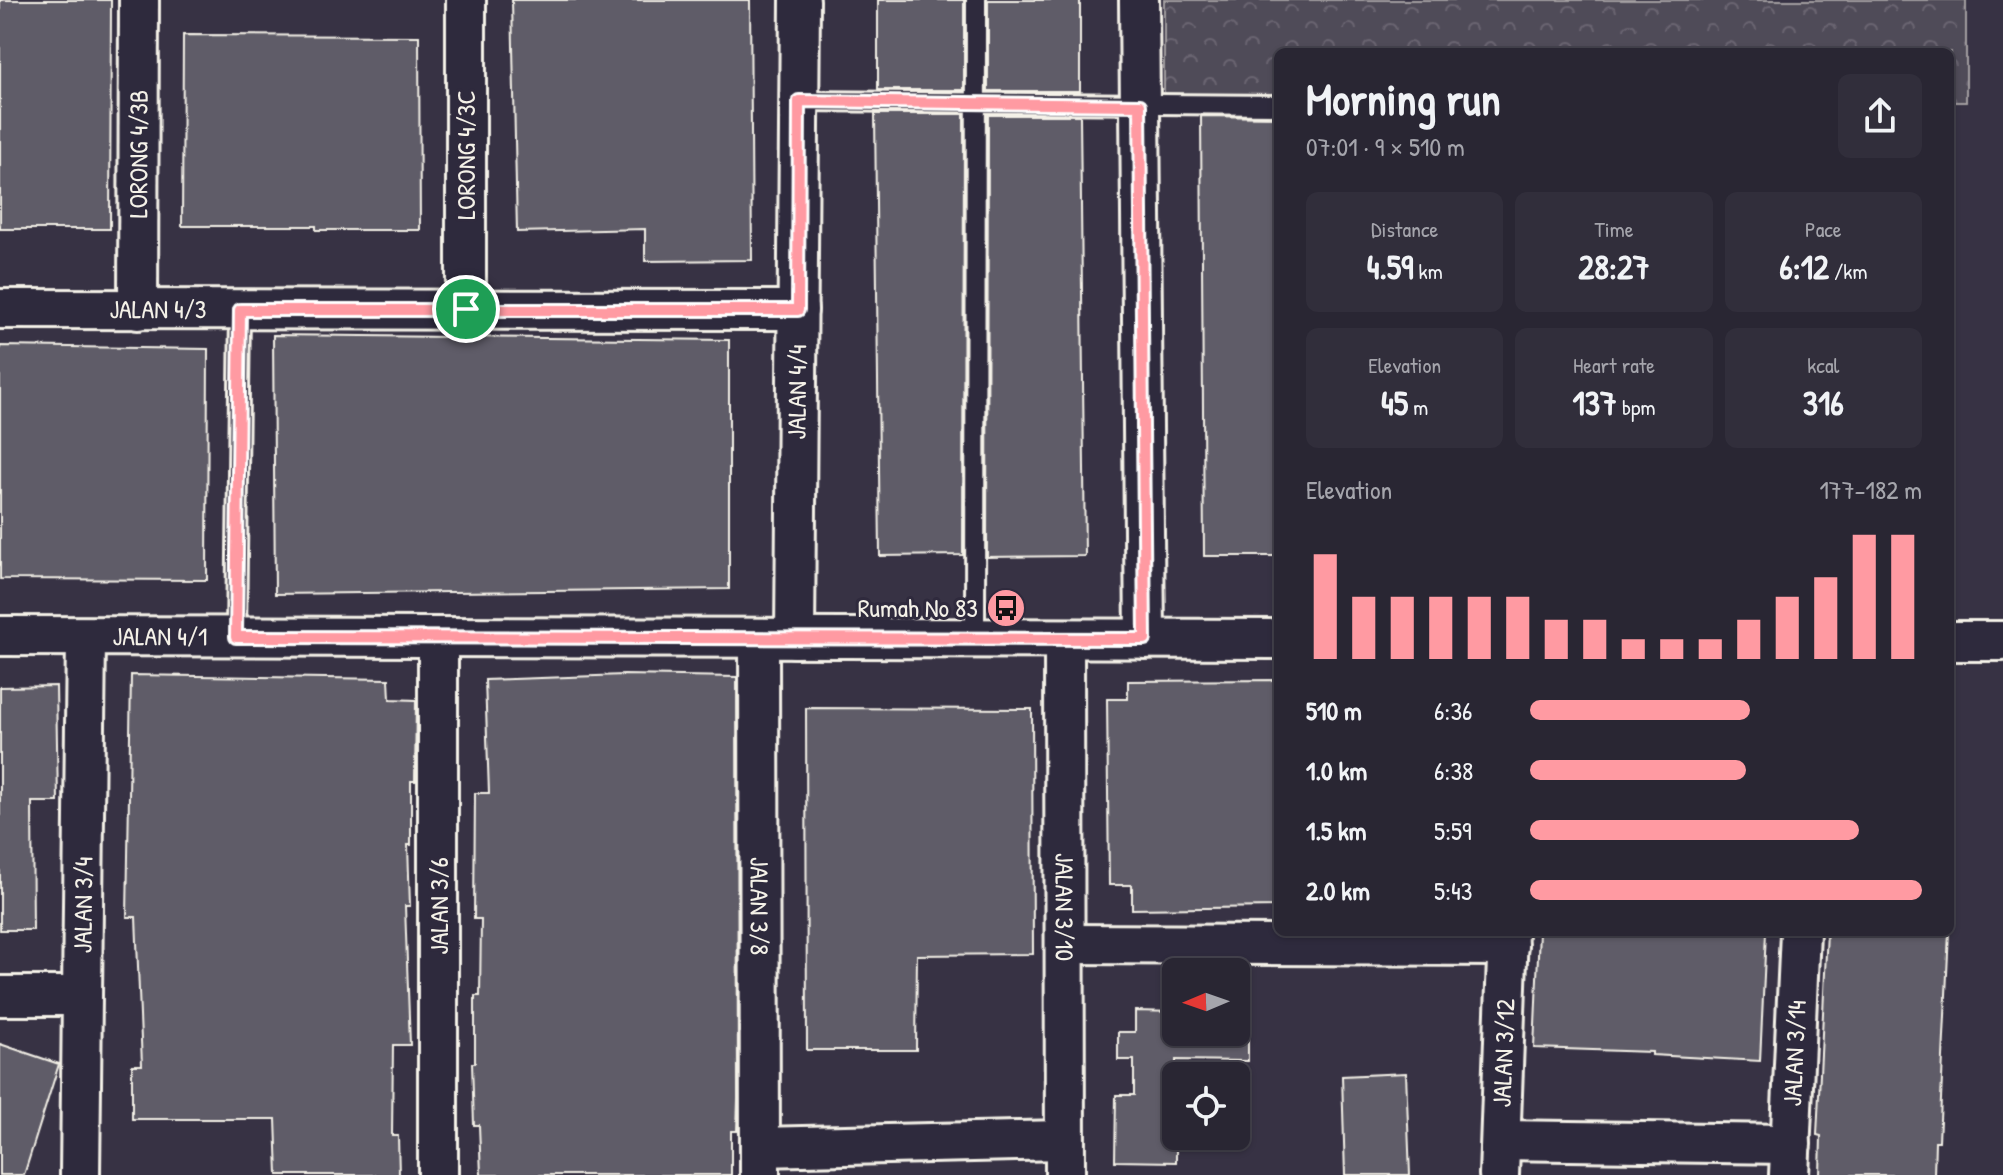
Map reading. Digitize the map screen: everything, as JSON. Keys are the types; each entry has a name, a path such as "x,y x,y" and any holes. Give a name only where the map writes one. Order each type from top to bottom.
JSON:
{"street":[{"name":"LORONG 4/3B","path":"138,310 139,0"},
{"name":"LORONG 4/3C","path":"466,0 466,309"},
{"name":"JALAN 4/4","path":"777,638 798,310 800,0"},
{"path":"1139,0 1145,639"},
{"name":"JALAN 4/3","path":"0,309 798,310"},
{"name":"JALAN 4/1","path":"0,636 1274,639"},
{"name":"JALAN 3/4","path":"80,1175 86,637"},
{"name":"JALAN 3/6","path":"438,637 438,1175"},
{"name":"JALAN 3/8","path":"760,1161 777,638"},
{"name":"JALAN 3/10","path":"1064,639 1064,1158"},
{"path":"1954,641 2003,641"},
{"name":"JALAN 3/14","path":"1790,1160 1800,936"},
{"path":"1065,944 1508,939"},
{"name":"JALAN 3/12","path":"1500,1157 1508,939"},
{"path":"0,996 81,996"},
{"path":"1500,1157 1790,1160"},
{"path":"760,1161 1064,1158"}],"lane":[{"path":"975,639 976,0"},
{"path":"799,101 1274,105"},
{"path":"236,637 240,310"}],"green space":[{"path":"1164,0 1966,0 1966,102 1954,102 1954,48 1274,48 1274,101 1164,101"}],"building":[{"path":"0,0 111,0 110,229 0,229"},
{"path":"512,0 750,0 752,260 645,261 645,229 517,232"},
{"path":"878,0 964,0 964,90 878,90"},
{"path":"988,0 1080,0 1080,91 988,91"},
{"path":"183,35 419,36 420,230 182,226"},
{"path":"875,114 964,114 963,555 880,556"},
{"path":"988,115 1080,115 1085,556 987,557"},
{"path":"1201,116 1274,117 1274,556 1204,556"},
{"path":"273,335 729,340 729,589 275,594"},
{"path":"0,346 208,349 207,580 0,579"},
{"path":"131,675 389,679 390,699 416,700 415,781 411,781 411,845 408,845 410,906 405,906 410,1045 393,1045 392,1136 398,1136 399,1175 278,1175 276,1119 132,1119 132,1065 142,1065 136,917 127,917"},
{"path":"624,675 737,677 738,1099 737,1131 731,1131 731,1175 481,1175 479,1125 474,1125 472,1063 475,1063 475,996 480,996 481,919 474,919 475,793 489,793 485,680"},
{"path":"1274,680 1274,907 1132,909 1132,885 1109,885 1107,699 1128,699 1128,681"},
{"path":"56,686 58,802 32,802 33,930 0,930 0,687"},
{"path":"806,708 1032,709 1033,954 917,955 916,1050 807,1050"},
{"path":"1539,936 1766,936 1760,1061 1652,1055 1652,1052 1534,1048"},
{"path":"1827,936 1949,936 1939,1141 1935,1141 1934,1175 1820,1175 1821,1136 1817,1135"},
{"path":"1135,1011 1162,1012 1162,1046 1248,1046 1248,1061 1162,1062 1162,1150 1176,1150 1176,1162 1115,1161 1116,1095 1134,1095 1134,1060 1118,1060 1118,1032 1135,1032"},
{"path":"0,1044 59,1064 24,1175 0,1175"},
{"path":"1406,1073 1410,1175 1345,1175 1342,1076"}],"place":[{"name":"Rumah No 83","path":"1006,608"}],"route":[{"path":"799,101 1140,105 1145,639 236,637 240,310 466,309 798,310 799,101"}]}
